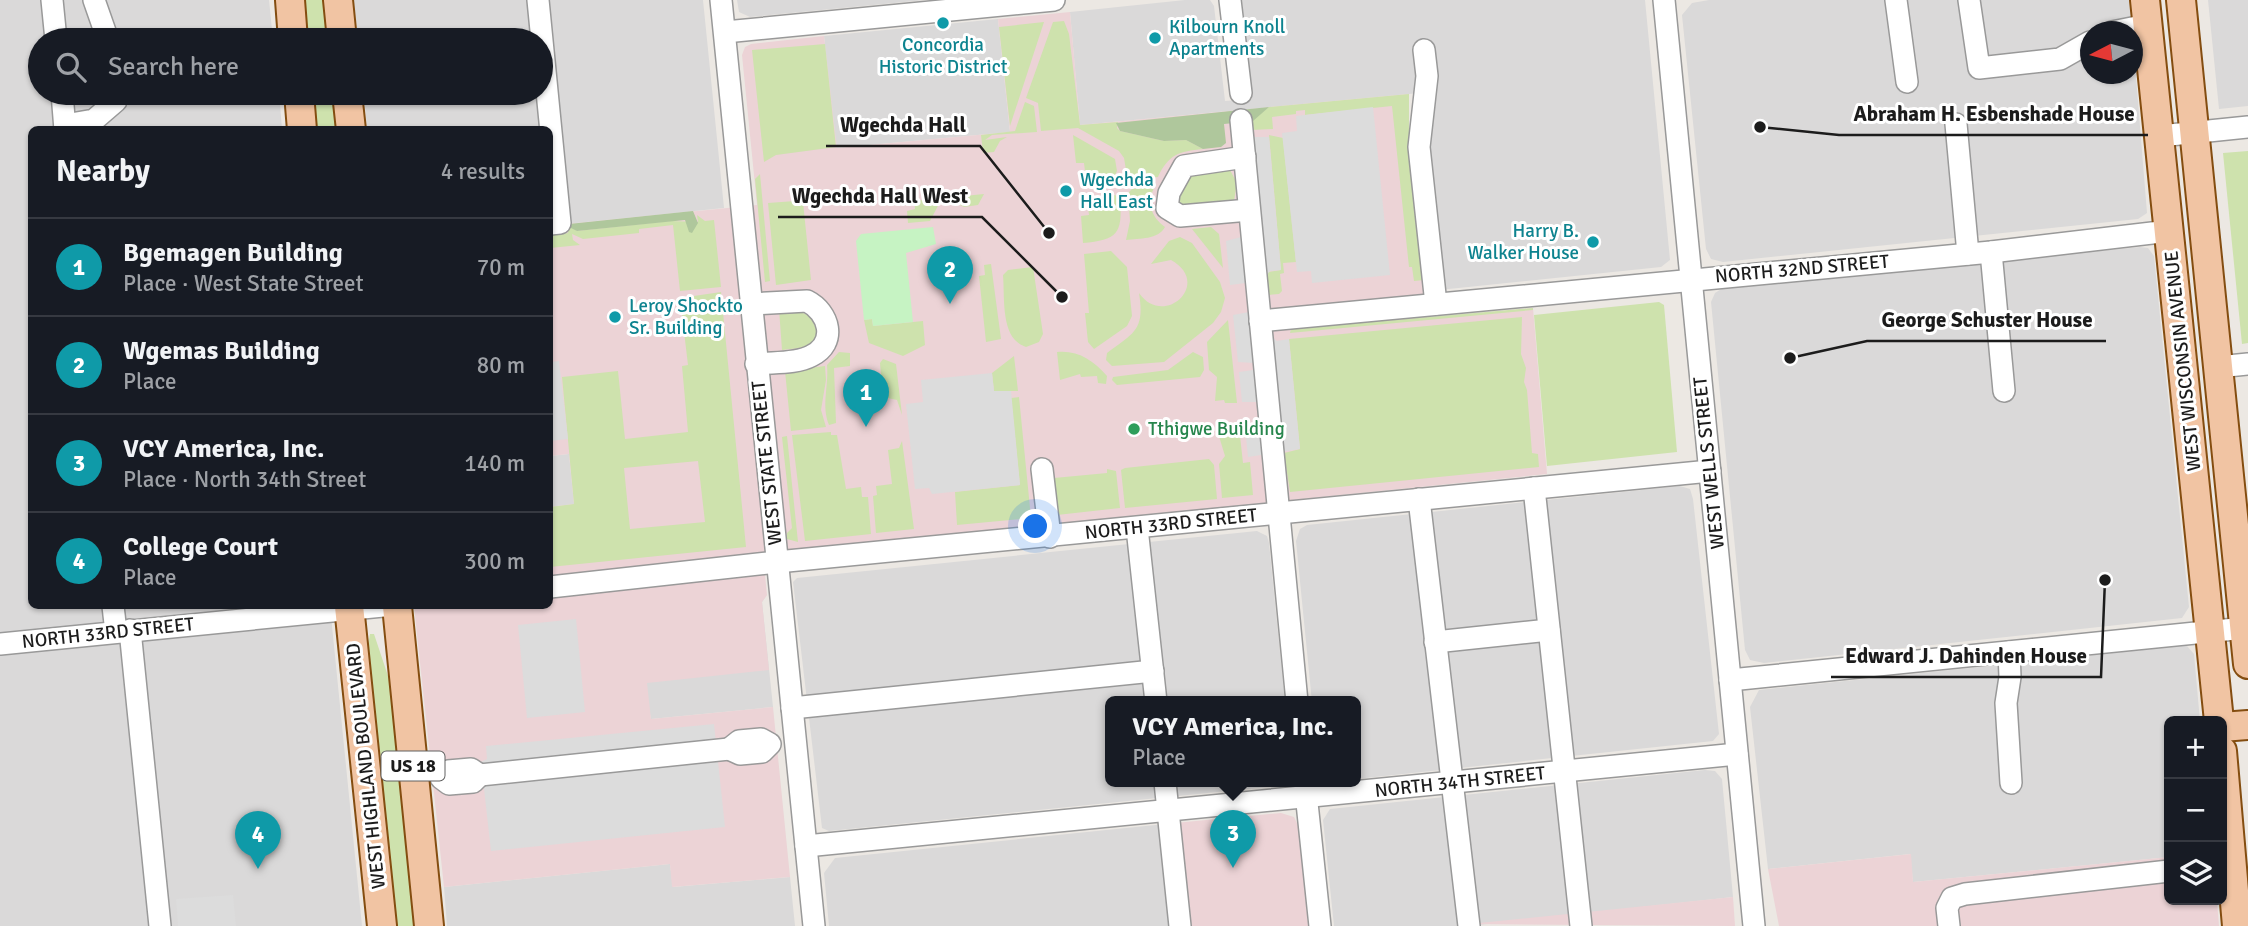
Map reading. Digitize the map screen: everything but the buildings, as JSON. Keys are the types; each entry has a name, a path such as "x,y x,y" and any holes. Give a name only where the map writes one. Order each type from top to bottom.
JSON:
{"main road":[{"path":"289,0 292,28"},
{"path":"338,0 341,28"},
{"name":"WEST WISCONSIN AVENUE","path":"2181,0 2248,664"},
{"name":"WEST WISCONSIN AVENUE","path":"2146,13 2219,716"},
{"path":"300,105 302,126"},
{"path":"348,105 351,126"},
{"name":"WEST HIGHLAND BOULEVARD","path":"349,609 382,926"},
{"name":"US 18","path":"398,609 428,779 429,926"},
{"path":"2227,727 2248,725"},
{"path":"2223,779 2226,842"},
{"path":"2227,865 2237,926"}],"street":[{"path":"52,0 55,28"},
{"path":"94,0 104,28"},
{"path":"538,0 541,28"},
{"name":"WEST STATE STREET","path":"721,0 814,926"},
{"path":"725,32 1054,0"},
{"path":"1230,0 1241,93"},
{"name":"WEST WELLS STREET","path":"1664,0 1754,926"},
{"path":"1896,0 1907,82"},
{"path":"1969,0 1979,68 2060,59 2080,47"},
{"path":"1424,50 1427,76 1419,147 1436,304"},
{"path":"63,105 65,126"},
{"path":"69,126 94,120 111,105"},
{"path":"549,105 551,126"},
{"path":"1241,120 1296,696"},
{"path":"1956,124 1968,254"},
{"path":"2160,136 2248,127"},
{"path":"553,145 561,223 553,224"},
{"path":"1245,157 1184,166 1169,193 1167,208 1180,216 1249,210"},
{"name":"NORTH 32ND STREET","path":"1260,321 1968,254 2169,231"},
{"path":"1991,251 2004,391"},
{"path":"750,304 807,301 825,315 828,323 825,343 811,356 756,364"},
{"path":"2218,367 2248,364"},
{"path":"1042,469 1049,537"},
{"name":"NORTH 33RD STREET","path":"553,587 778,562 1710,471"},
{"path":"1534,488 1581,926"},
{"path":"1419,499 1469,926"},
{"path":"1137,528 1155,696"},
{"path":"114,609 123,631 160,926"},
{"name":"NORTH 33RD STREET","path":"0,644 304,609"},
{"path":"1730,680 2245,628"},
{"path":"1435,642 1549,630"},
{"path":"2010,652 2006,703 2011,783"},
{"path":"793,708 1153,671"},
{"path":"428,779 448,771 471,769 480,775 729,749 740,754 762,752 769,744 795,742"},
{"name":"NORTH 34TH STREET","path":"806,846 1168,810 1305,790 1451,783 1738,754"},
{"path":"1166,787 1180,926"},
{"path":"1305,790 1320,926"},
{"path":"1949,926 1947,908 1952,898 1965,894 2164,872"}],"shaded area":[{"path":"0,0 269,0 272,28 28,28 28,105 280,105 282,126 28,126 28,609 330,609 362,926 0,926"},
{"path":"354,0 703,0 724,208 567,224 553,147 553,126 367,126 365,105 553,105 553,28 357,28"},
{"path":"737,0 925,0 750,17 739,12"},
{"path":"1185,0 1210,0 1214,6 1225,101 1252,99 1242,0 1645,0 1670,260 1661,267 1439,290 1425,141 1430,92 1080,125 1070,12"},
{"path":"1709,0 2129,0 2131,21 2080,21 2080,84 2137,84 2147,213 2138,219 1723,262 1711,259 1706,249 1682,15 1692,3"},
{"path":"2208,0 2248,0 2248,106 2219,109"},
{"path":"1070,12 1080,125 1409,94 1409,141 1427,318 1533,308 1547,474 763,554 767,595 762,602 769,670 647,683 651,719 773,707 790,877 672,887 670,864 444,887 414,609 553,609 553,507 574,504 569,454 553,456 553,217 568,224 757,205 742,55 745,47 751,44 824,36 837,148 1010,132 998,19"},
{"path":"998,19 1010,132 836,148 824,36"},
{"path":"1373,107 1390,275 1312,283 1311,271 1297,272 1282,133 1297,131 1296,116"},
{"path":"1250,114 1252,137 1269,137 1281,270 1270,271 1266,276 1273,338 1277,341 1289,339 1300,449 1248,457 1245,427 1260,423 1257,402 1242,402 1239,372 1253,370 1254,363 1238,362 1233,315 1249,312 1246,283 1230,285 1226,241 1241,237 1230,116"},
{"path":"2148,248 2154,256 2189,607 2182,618 1764,663 1750,660 1745,650 1711,302 1715,293 1723,288"},
{"path":"559,361 568,439 553,441 553,362"},
{"path":"992,373 994,391 1011,391 1020,485 932,494 929,488 915,489 906,404 923,402 921,380"},
{"path":"569,454 574,504 553,507 553,456"},
{"path":"1680,486 1690,489 1719,734 1713,741 1361,778 1361,696 1311,696 1296,541 1300,529 1307,525"},
{"path":"1257,531 1267,536 1269,543 1284,696 1105,696 1105,787 1267,787 829,831 822,828 793,582 797,578"},
{"path":"767,595 762,602 773,707 651,719 650,714 586,719"},
{"path":"576,619 585,712 527,718 518,625"},
{"path":"2187,646 2194,654 2200,716 2164,716 2164,857 1913,882 1910,854 1768,869 1750,707 1759,690"},
{"path":"714,724 725,827 491,851 481,762 487,759 486,746"},
{"path":"1715,771 1722,779 1733,897 1469,926 1334,926 1323,820 1330,809"},
{"path":"1281,813 1294,817 1299,827 1308,926 1186,926 1175,823"},
{"path":"1175,823 1186,926 829,926 824,873 835,858"},
{"path":"1911,854 1913,882 2164,857 2164,905 2217,905 2219,926 1779,926 1768,869"},
{"path":"670,864 673,887 790,877 795,926 447,926 444,887"},
{"path":"233,895 236,926 178,926 176,899"},
{"path":"1733,897 1735,926 1469,924"}],"green space":[{"path":"299,0 324,0 327,28 302,28"},
{"path":"1064,21 1069,34 1080,125 1118,122 1117,128 1120,131 1164,141 1186,140 1203,149 1187,151 1170,159 1158,177 1132,180 1127,176 1124,158 1119,151 1078,128 1041,131 1038,103 1026,98 1053,22"},
{"path":"1044,22 1010,126 999,27"},
{"path":"825,44 836,147 776,155 764,162 752,50"},
{"path":"1409,94 1409,141 1424,280 1414,281 1412,267 1409,267 1392,106 1305,115 1305,110 1296,111 1296,114 1272,117 1273,129 1251,130 1251,121 1269,107"},
{"path":"1025,102 1034,106 1037,132 992,135 985,140 1007,137 1000,141 994,152 983,153 981,135 1015,131"},
{"path":"310,105 336,105 338,126 312,126"},
{"path":"1269,107 1253,121 1224,124 1226,143 1221,147 1203,149 1186,140 1164,141 1120,131 1116,123"},
{"path":"1073,135 1115,159 1117,171 1114,177 1086,180 1084,163 1076,163"},
{"path":"1269,135 1283,138 1296,262 1283,263 1284,273 1280,274 1282,291 1268,295 1268,272 1281,270"},
{"path":"2248,151 2248,343 2242,344 2223,153"},
{"path":"1230,170 1237,183 1234,201 1185,209 1178,203 1189,173"},
{"path":"760,174 770,281 765,282 755,179"},
{"path":"1155,186 1151,209 1156,219 1165,227 1153,236 1126,240 1130,221 1128,193 1132,189"},
{"path":"984,194 978,205 964,207 952,201 940,202 930,221 908,223 907,211 915,209 914,201"},
{"path":"1115,195 1120,199 1119,228 1104,240 1083,243 1081,216 1089,215 1087,197"},
{"path":"803,202 811,280 776,285 768,203"},
{"path":"693,211 698,223 692,233 689,232 685,220 577,231 569,227 569,224"},
{"path":"697,215 705,221 714,220 721,287 680,291 673,225 639,229 639,233 583,239 572,234 573,240 580,245 553,248 553,235 568,233 567,224 577,231 671,221 698,222"},
{"path":"933,227 936,244 906,253 913,322 873,326 872,319 864,320 856,241 861,234"},
{"path":"1211,227 1219,234 1223,268 1192,229"},
{"path":"1180,237 1192,243 1220,282 1225,298 1221,312 1213,323 1164,362 1112,366 1106,360 1107,353 1131,335 1139,323 1139,293 1149,303 1160,306 1180,299 1186,290 1187,280 1183,269 1171,260 1151,264 1169,241"},
{"path":"1111,251 1127,267 1132,316 1127,326 1094,349 1088,342 1085,313 1089,313 1084,254"},
{"path":"991,264 1001,339 986,342 979,276 985,275 984,265"},
{"path":"1033,267 1043,334 1039,342 1026,347 1018,343 1008,327 1003,275 1008,270"},
{"path":"721,292 746,547 553,567 553,507 574,504 562,377 618,371 625,439 688,432 682,366 688,365 680,298","holes":["698,461 705,522 630,529 624,468"]},
{"path":"1659,302 1664,305 1677,452 1547,466 1534,315"},
{"path":"779,309 804,313 812,320 817,333 812,342 803,347 782,350"},
{"path":"1533,310 1290,333 1291,329"},
{"path":"1522,317 1521,354 1526,368 1524,382 1532,453 1538,454 1539,467 1290,492 1284,453 1300,449 1289,339"},
{"path":"872,319 873,326 923,321 925,345 903,356 869,343 864,320"},
{"path":"1228,320 1237,403 1215,401 1217,377 1209,370 1207,342"},
{"path":"839,352 850,353 850,366 834,368 836,423 829,425 825,403 827,365"},
{"path":"1057,352 1078,354 1091,361 1107,376 1106,384 1098,383 1097,376 1081,377 1080,374 1060,380"},
{"path":"1193,352 1203,357 1204,370 1200,377 1117,385 1112,380 1113,377 1168,370"},
{"path":"1014,356 1018,391 994,391 992,373"},
{"path":"883,359 896,364 902,415 897,400 883,397 880,363"},
{"path":"825,366 826,380 821,410 826,427 791,431 785,371"},
{"path":"1019,397 1031,518 957,525 955,492 1020,485 1011,398"},
{"path":"1239,427 1243,463 1250,462 1253,495 1222,498 1219,464 1225,456 1218,433"},
{"path":"831,432 831,435 837,435 846,489 861,487 862,497 868,497 871,534 805,541 792,435"},
{"path":"787,436 798,542 787,539 787,533 792,528 782,437"},
{"path":"902,441 914,529 876,533 873,496 877,495 876,486 892,484 888,450 899,448"},
{"path":"1209,459 1214,465 1217,499 1125,508 1121,470"},
{"path":"1107,469 1116,471 1120,508 1057,515 1054,478 1107,473"},
{"path":"370,634 374,634 393,691 417,926 391,926 366,657"}],"place":[{"name":"Concordia Historic District","path":"943,23"},
{"name":"Kilbourn Knoll Apartments","path":"1155,38"},
{"name":"Abraham H. Esbenshade House","path":"1760,127"},
{"name":"Wgechda Hall East","path":"1066,191"},
{"name":"Wgechda Hall","path":"1049,233"},
{"name":"Harry B. Walker House","path":"1593,242"},
{"name":"Wgechda Hall West","path":"1062,297"},
{"name":"Wgemas Building","path":"950,304"},
{"name":"Leroy Shockto Sr. Building","path":"615,317"},
{"name":"George Schuster House","path":"1790,358"},
{"name":"Bgemagen Building","path":"866,427"},
{"name":"Tthigwe Building","path":"1134,429"},
{"name":"Edward J. Dahinden House","path":"2105,580"},
{"name":"VCY America, Inc.","path":"1233,868"},
{"name":"College Court","path":"258,869"}]}
